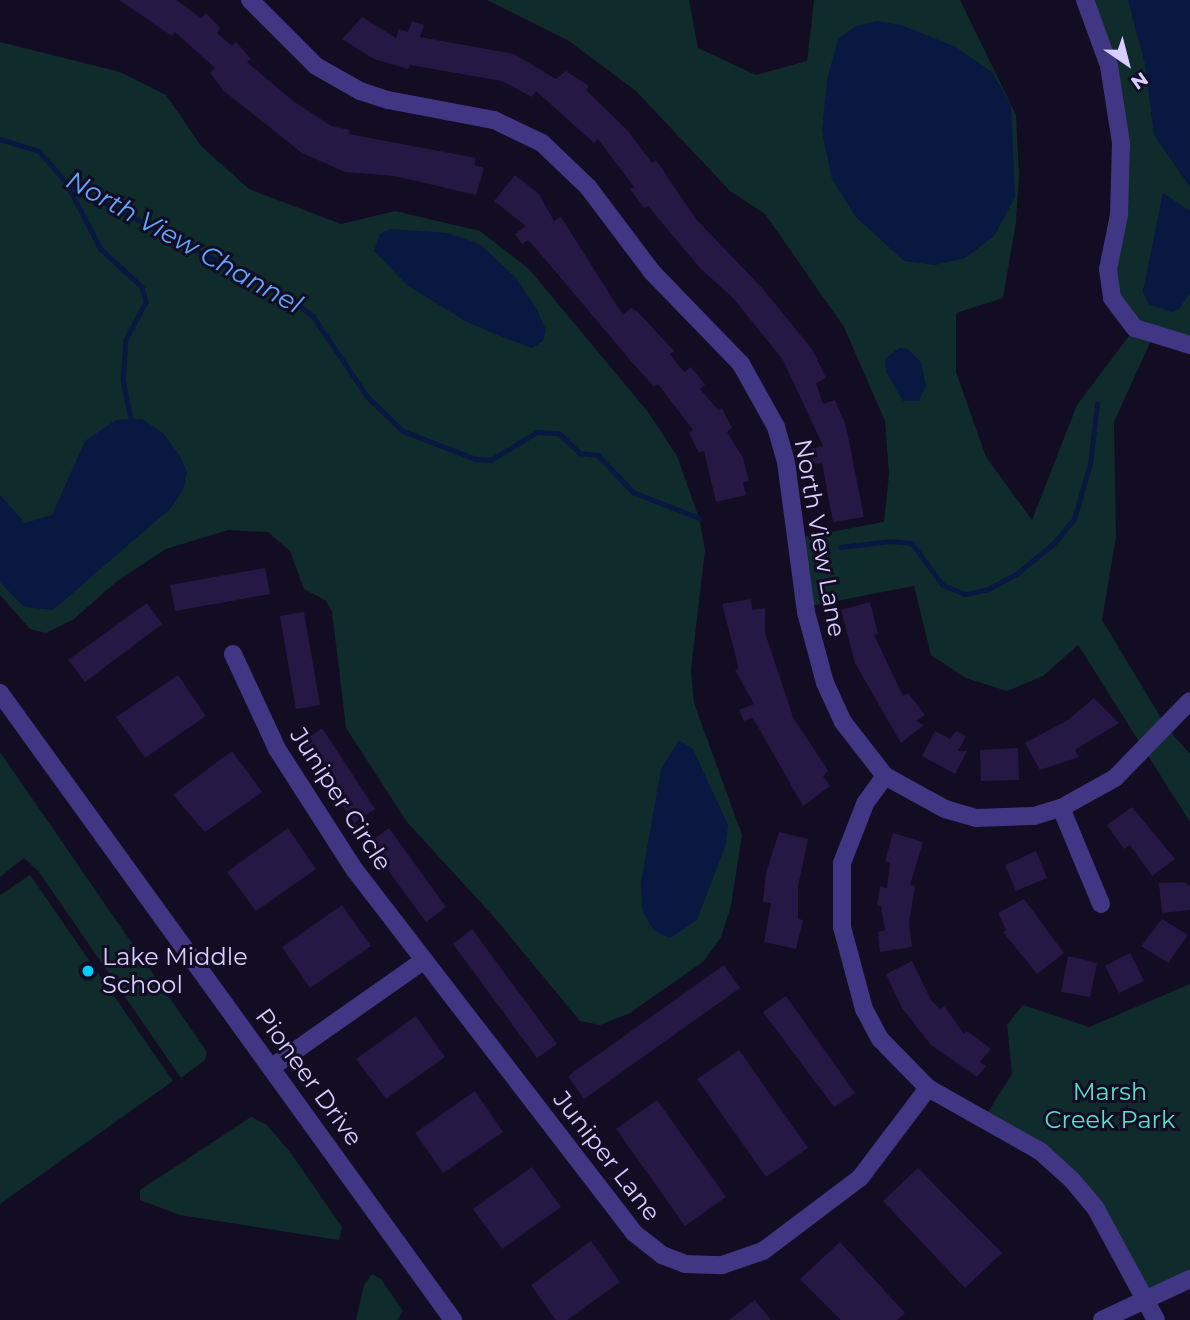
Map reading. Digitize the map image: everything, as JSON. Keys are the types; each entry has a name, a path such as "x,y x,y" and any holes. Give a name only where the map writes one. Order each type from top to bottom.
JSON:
{"street":[{"name":"North View Lane","path":"250,0 316,66 348,85 388,100 494,120 541,143 588,187 652,272 741,365 776,428 786,462 806,612 825,683 843,722 885,776 913,795 976,818 1006,820 1061,808 1115,778 1190,701"},
{"path":"1085,0 1110,66 1121,143 1120,204 1108,269 1112,298 1135,328 1190,345"},
{"name":"Juniper Circle","path":"233,654 277,749 302,791 424,960"},
{"name":"Pioneer Drive","path":"0,693 453,1320"},
{"path":"885,776 865,804 842,863 842,927 864,1009 880,1039 928,1088 1040,1151 1072,1180 1096,1209 1156,1320"},
{"path":"1061,808 1101,904"},
{"path":"272,1067 424,960"},
{"name":"Juniper Lane","path":"424,960 634,1233 662,1255 685,1264 722,1265 750,1258 825,1208 875,1161 928,1088"},
{"path":"1102,1320 1190,1279"}],"green space":[{"path":"487,0 689,0 698,48 756,75 807,61 814,0 960,0 1016,115 1019,175 1016,222 1003,298 956,313 956,372 986,457 1032,520 1077,405 1135,328 1112,298 1121,143 1085,0 1190,0 1190,345 1153,336 1114,422 1116,537 1102,620 1167,728 1190,754 1190,822 1078,645 1043,676 1007,691 966,678 931,655 914,586 805,607 797,538 884,522 889,474 885,421 844,327 765,214 730,191 636,91 569,41"},
{"path":"0,42 120,72 166,95 201,146 249,189 341,224 395,211 480,231 529,269 648,412 677,456 699,518 705,550 691,670 694,703 742,835 731,906 721,937 704,961 630,1013 600,1025 580,1021 494,917 407,822 346,728 332,611 325,600 304,589 290,551 268,532 228,530 166,549 116,582 74,619 46,633 30,629 0,595"},
{"path":"0,752 207,1052 205,1060 181,1078 39,872 24,858 0,877"},
{"path":"30,875 173,1081 0,1204 0,895"},
{"name":"Marsh Creek Park","path":"1190,984 1190,1279 1145,1299 1072,1180 983,1120 1012,1074 1007,1025 1023,1005 1089,1027"},
{"path":"251,1117 267,1125 290,1152 342,1227 339,1240 180,1215 140,1200 140,1190"},
{"path":"372,1274 381,1279 403,1311 397,1320 356,1320 364,1285"}],"water":[{"path":"1128,0 1190,0 1190,187 1154,135 1145,64"},
{"path":"877,21 901,25 956,47 993,73 1011,106 1015,197 994,236 965,258 935,265 904,261 855,216 832,179 822,131 827,80 838,39 856,26"},
{"path":"1163,193 1190,211 1190,293 1179,309 1172,312 1148,304 1143,291"},
{"path":"390,229 447,233 480,244 516,278 536,308 546,330 543,341 532,348 500,336 465,321 407,285 374,251 380,234"},
{"path":"899,348 908,349 921,362 926,385 919,401 903,401 886,372 885,359"},
{"path":"142,419 163,433 180,456 187,472 183,490 171,508 53,610 24,607 0,582 0,495 25,523 52,515 85,441 116,420"},
{"path":"679,740 693,749 728,825 726,844 697,920 670,938 653,930 642,909 641,883 661,769"}],"building":[{"path":"119,0 176,0 201,18 206,13 220,28 217,33 232,46 236,42 251,59 247,62 293,101 331,126 350,130 349,134 476,158 474,165 484,168 476,195 395,176 345,172 302,153 224,91 210,73 215,68 175,32 172,36"},
{"path":"362,17 396,38 399,29 408,32 412,21 424,25 420,37 514,54 556,79 566,71 589,86 586,90 628,131 652,163 656,160 696,219 762,288 812,349 826,378 816,383 823,404 835,400 846,426 864,517 833,522 822,463 814,464 810,449 823,446 783,360 733,298 700,268 648,206 644,208 630,189 634,187 598,139 594,143 536,91 532,97 502,81 410,65 408,69 374,59 342,39"},
{"path":"515,175 539,194 554,221 561,217 623,315 631,308 638,312 674,351 670,354 684,372 691,367 705,385 700,389 718,410 722,408 732,428 727,432 743,458 749,481 743,482 746,495 716,502 704,451 699,453 689,433 693,430 658,384 654,387 528,240 522,244 515,234 526,226 494,201"},
{"path":"265,568 270,594 175,611 170,585"},
{"path":"751,599 752,610 765,608 765,633 793,717 828,771 823,776 830,786 803,806 757,725 752,718 744,721 739,710 754,704 735,670 739,669 722,604"},
{"path":"870,602 878,634 874,635 903,696 908,693 925,715 916,721 924,725 901,743 855,663 841,610"},
{"path":"147,603 162,624 85,682 68,660"},
{"path":"304,612 320,705 296,709 280,616"},
{"path":"178,675 206,716 145,758 116,717"},
{"path":"1094,698 1119,723 1075,750 1079,757 1040,770 1025,743 1068,720"},
{"path":"322,728 375,809 354,823 301,743"},
{"path":"935,731 950,739 956,731 966,736 958,751 967,751 955,774 922,756"},
{"path":"1018,748 1019,780 981,781 980,750"},
{"path":"232,751 262,792 205,832 173,795"},
{"path":"1132,807 1175,859 1152,876 1130,845 1124,849 1107,825"},
{"path":"288,828 316,869 256,911 227,872"},
{"path":"389,828 446,907 426,922 368,843"},
{"path":"779,832 808,839 798,886 798,919 803,920 796,949 764,942 771,903 763,902 766,873"},
{"path":"893,833 923,842 910,885 915,886 909,923 912,947 880,952 878,932 885,930 881,906 877,905 880,886 887,888 890,863 885,861"},
{"path":"1036,851 1047,878 1016,891 1005,865"},
{"path":"1185,882 1190,886 1190,910 1162,913 1159,883"},
{"path":"1024,899 1064,953 1037,974 1003,932 1006,930 998,913"},
{"path":"342,905 371,946 310,988 282,947"},
{"path":"1162,919 1188,935 1168,963 1141,946"},
{"path":"472,929 557,1044 537,1058 453,944"},
{"path":"1130,953 1144,981 1119,993 1105,966"},
{"path":"1068,956 1097,963 1090,997 1061,992"},
{"path":"912,961 931,1000 940,1009 944,1006 964,1034 967,1031 991,1049 980,1062 986,1066 977,1077 931,1045 902,1008 886,974"},
{"path":"724,965 740,988 584,1099 568,1076"},
{"path":"786,996 855,1093 834,1107 763,1012"},
{"path":"416,1016 445,1057 386,1099 356,1059"},
{"path":"739,1050 808,1148 766,1177 697,1079"},
{"path":"475,1091 503,1132 443,1173 415,1133"},
{"path":"657,1100 726,1197 685,1226 616,1129"},
{"path":"532,1167 561,1207 502,1249 473,1209"},
{"path":"918,1168 1002,1253 965,1288 883,1201"},
{"path":"591,1241 620,1282 567,1320 556,1320 531,1285"},
{"path":"840,1242 905,1313 897,1320 841,1320 800,1279"},
{"path":"755,1300 771,1320 729,1320"}],"waterway":[{"name":"North View Channel","path":"0,139 39,151 67,183 291,299 313,316 367,396 403,431 476,459 491,460 537,432 559,433 580,453 598,455 633,492 699,518"},
{"path":"67,184 101,249 142,287 146,302 126,340 123,379 131,420"},
{"name":"North View Channel","path":"840,547 891,541 912,543 943,585 965,594 986,590 1018,573 1054,543 1074,519 1090,464 1097,404"}],"place":[{"name":"Lake Middle School","path":"88,971"}]}
